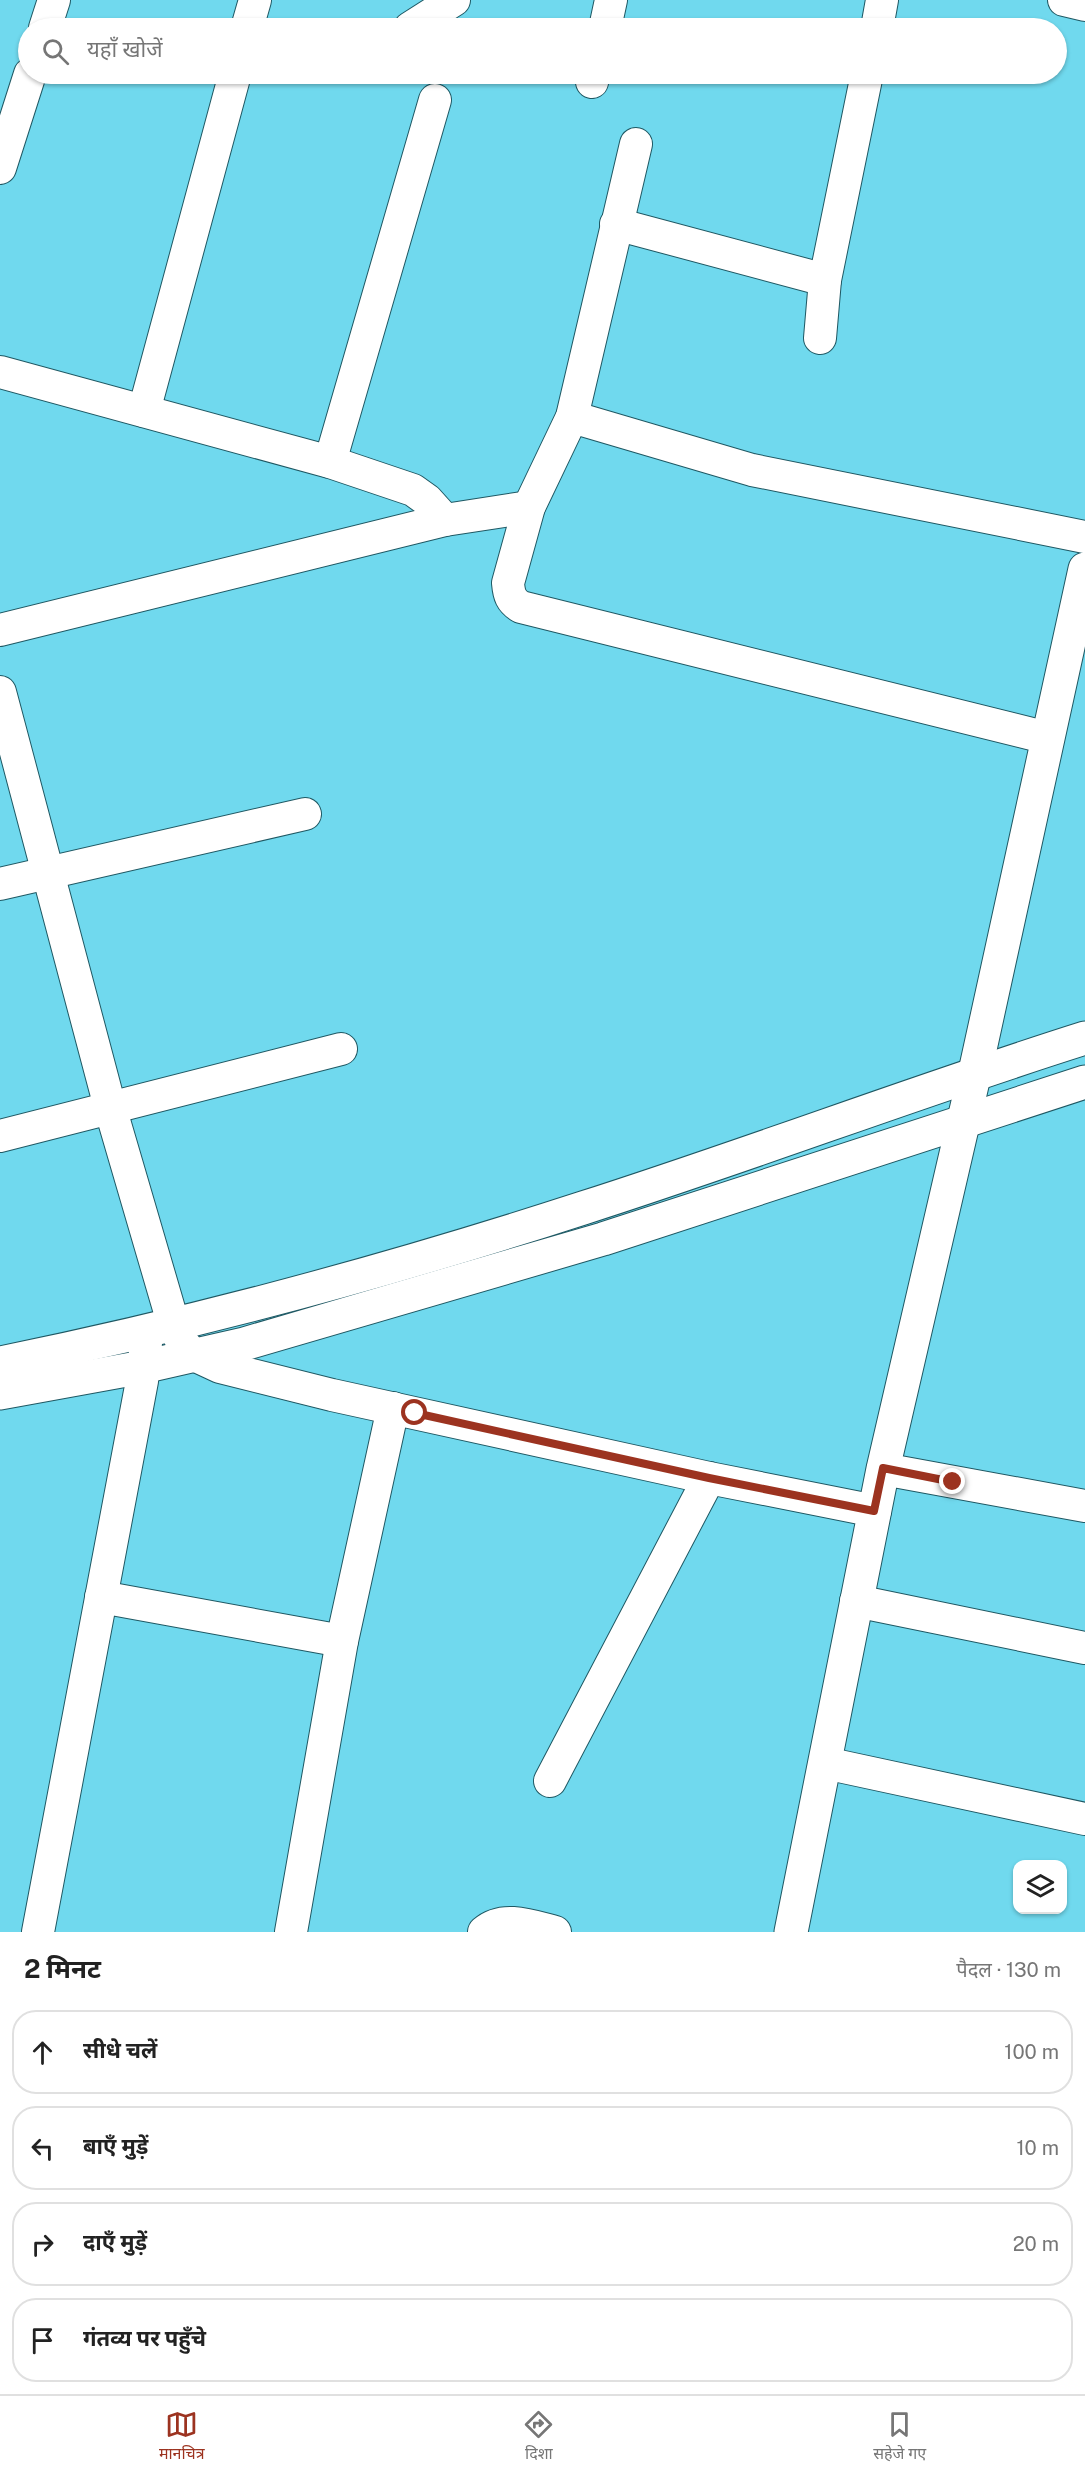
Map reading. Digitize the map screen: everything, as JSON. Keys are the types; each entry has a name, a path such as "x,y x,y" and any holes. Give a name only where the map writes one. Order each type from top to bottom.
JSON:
{"main road":[{"path":"791,1932 883,1468 975,1072 1085,569"},
{"path":"0,1363 161,1329 409,1261 584,1208 975,1072 1085,1038"},
{"path":"0,1393 244,1344 603,1239 1085,1082"}],"street":[{"path":"48,18 54,0"},
{"path":"250,18 255,0"},
{"path":"426,18 454,0"},
{"path":"607,18 611,0"},
{"path":"878,18 882,0"},
{"path":"1064,0 1085,5"},
{"path":"0,168 27,84"},
{"path":"144,411 232,84"},
{"path":"820,338 825,280 865,84"},
{"path":"330,462 435,100"},
{"path":"636,144 572,417 529,507 508,584 508,594 513,602 521,607 1048,738"},
{"path":"616,224 825,280"},
{"path":"0,372 330,462 413,490 427,500 445,520"},
{"path":"572,417 752,470 1085,537"},
{"path":"0,630 445,520 529,507"},
{"path":"0,692 110,1107 161,1329 143,1366 38,1932"},
{"path":"0,884 305,814"},
{"path":"0,1136 341,1049"},
{"path":"161,1329 182,1342 192,1354 220,1367 332,1395 709,1478 874,1511"},
{"path":"291,1932 342,1641 393,1408"},
{"path":"883,1468 1085,1506"},
{"path":"550,1782 709,1478"},
{"path":"100,1597 342,1641"},
{"path":"856,1601 1085,1648"},
{"path":"825,1763 1085,1819"},
{"path":"484,1932 493,1924 508,1923 555,1932"}],"route":[{"path":"415,1413 709,1478 874,1511 883,1468 953,1482"}]}
